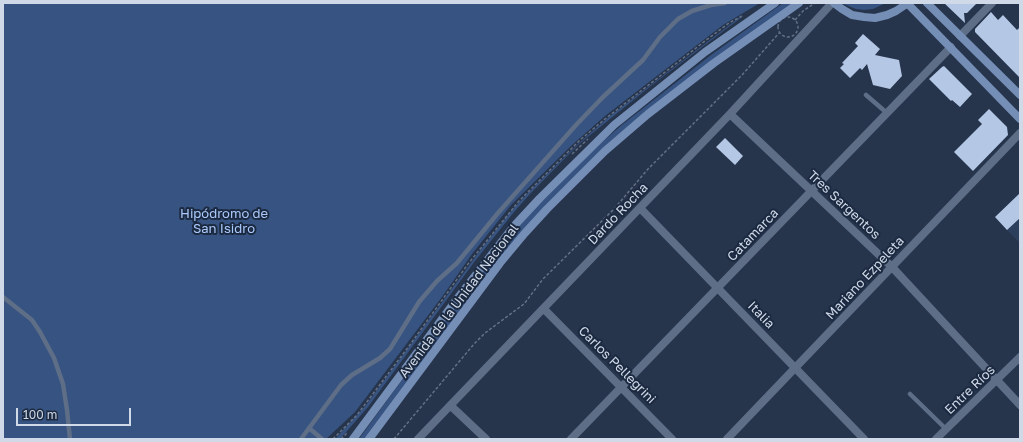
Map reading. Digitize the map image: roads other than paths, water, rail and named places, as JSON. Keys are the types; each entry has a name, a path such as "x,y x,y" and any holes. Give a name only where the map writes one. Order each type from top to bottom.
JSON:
{"main road":[{"name":"Avenida de la Unidad Nacional","path":"354,439 457,299 514,226 540,198 620,120 705,52 775,3"},
{"name":"Avenida de la Unidad Nacional","path":"369,439 500,263 547,209 605,151 648,114 714,63 799,3"},
{"path":"833,3 852,15 875,18 887,16 907,3 1020,119"},
{"path":"927,3 1019,92"}],"street":[{"name":"Dardo Rocha","path":"418,439 730,114 833,3"},
{"path":"960,36 992,3"},
{"name":"Catamarca","path":"571,439 951,47"},
{"name":"Tres Sargentos","path":"730,114 892,267 1020,405"},
{"name":"Mariano Ezpeleta","path":"727,439 1020,133"},
{"name":"Italia","path":"640,208 864,439"},
{"name":"Carlos Pellegrini","path":"544,309 672,439"},
{"name":"Entre Ríos","path":"936,439 1020,357"},
{"path":"451,406 486,439"}],"lane":[{"path":"301,439 341,385 352,375 380,358 390,349 419,302 437,281 457,263 498,213 576,125 603,97 643,60 660,37 678,19 692,11 711,5 725,3"},
{"path":"866,95 888,113"},
{"path":"3,297 32,320 54,358 63,384 70,439"},
{"path":"910,394 946,429"},
{"path":"309,428 322,439"}],"park label":[{"name":"Hipódromo de San Isidro","path":"224,222"}]}
